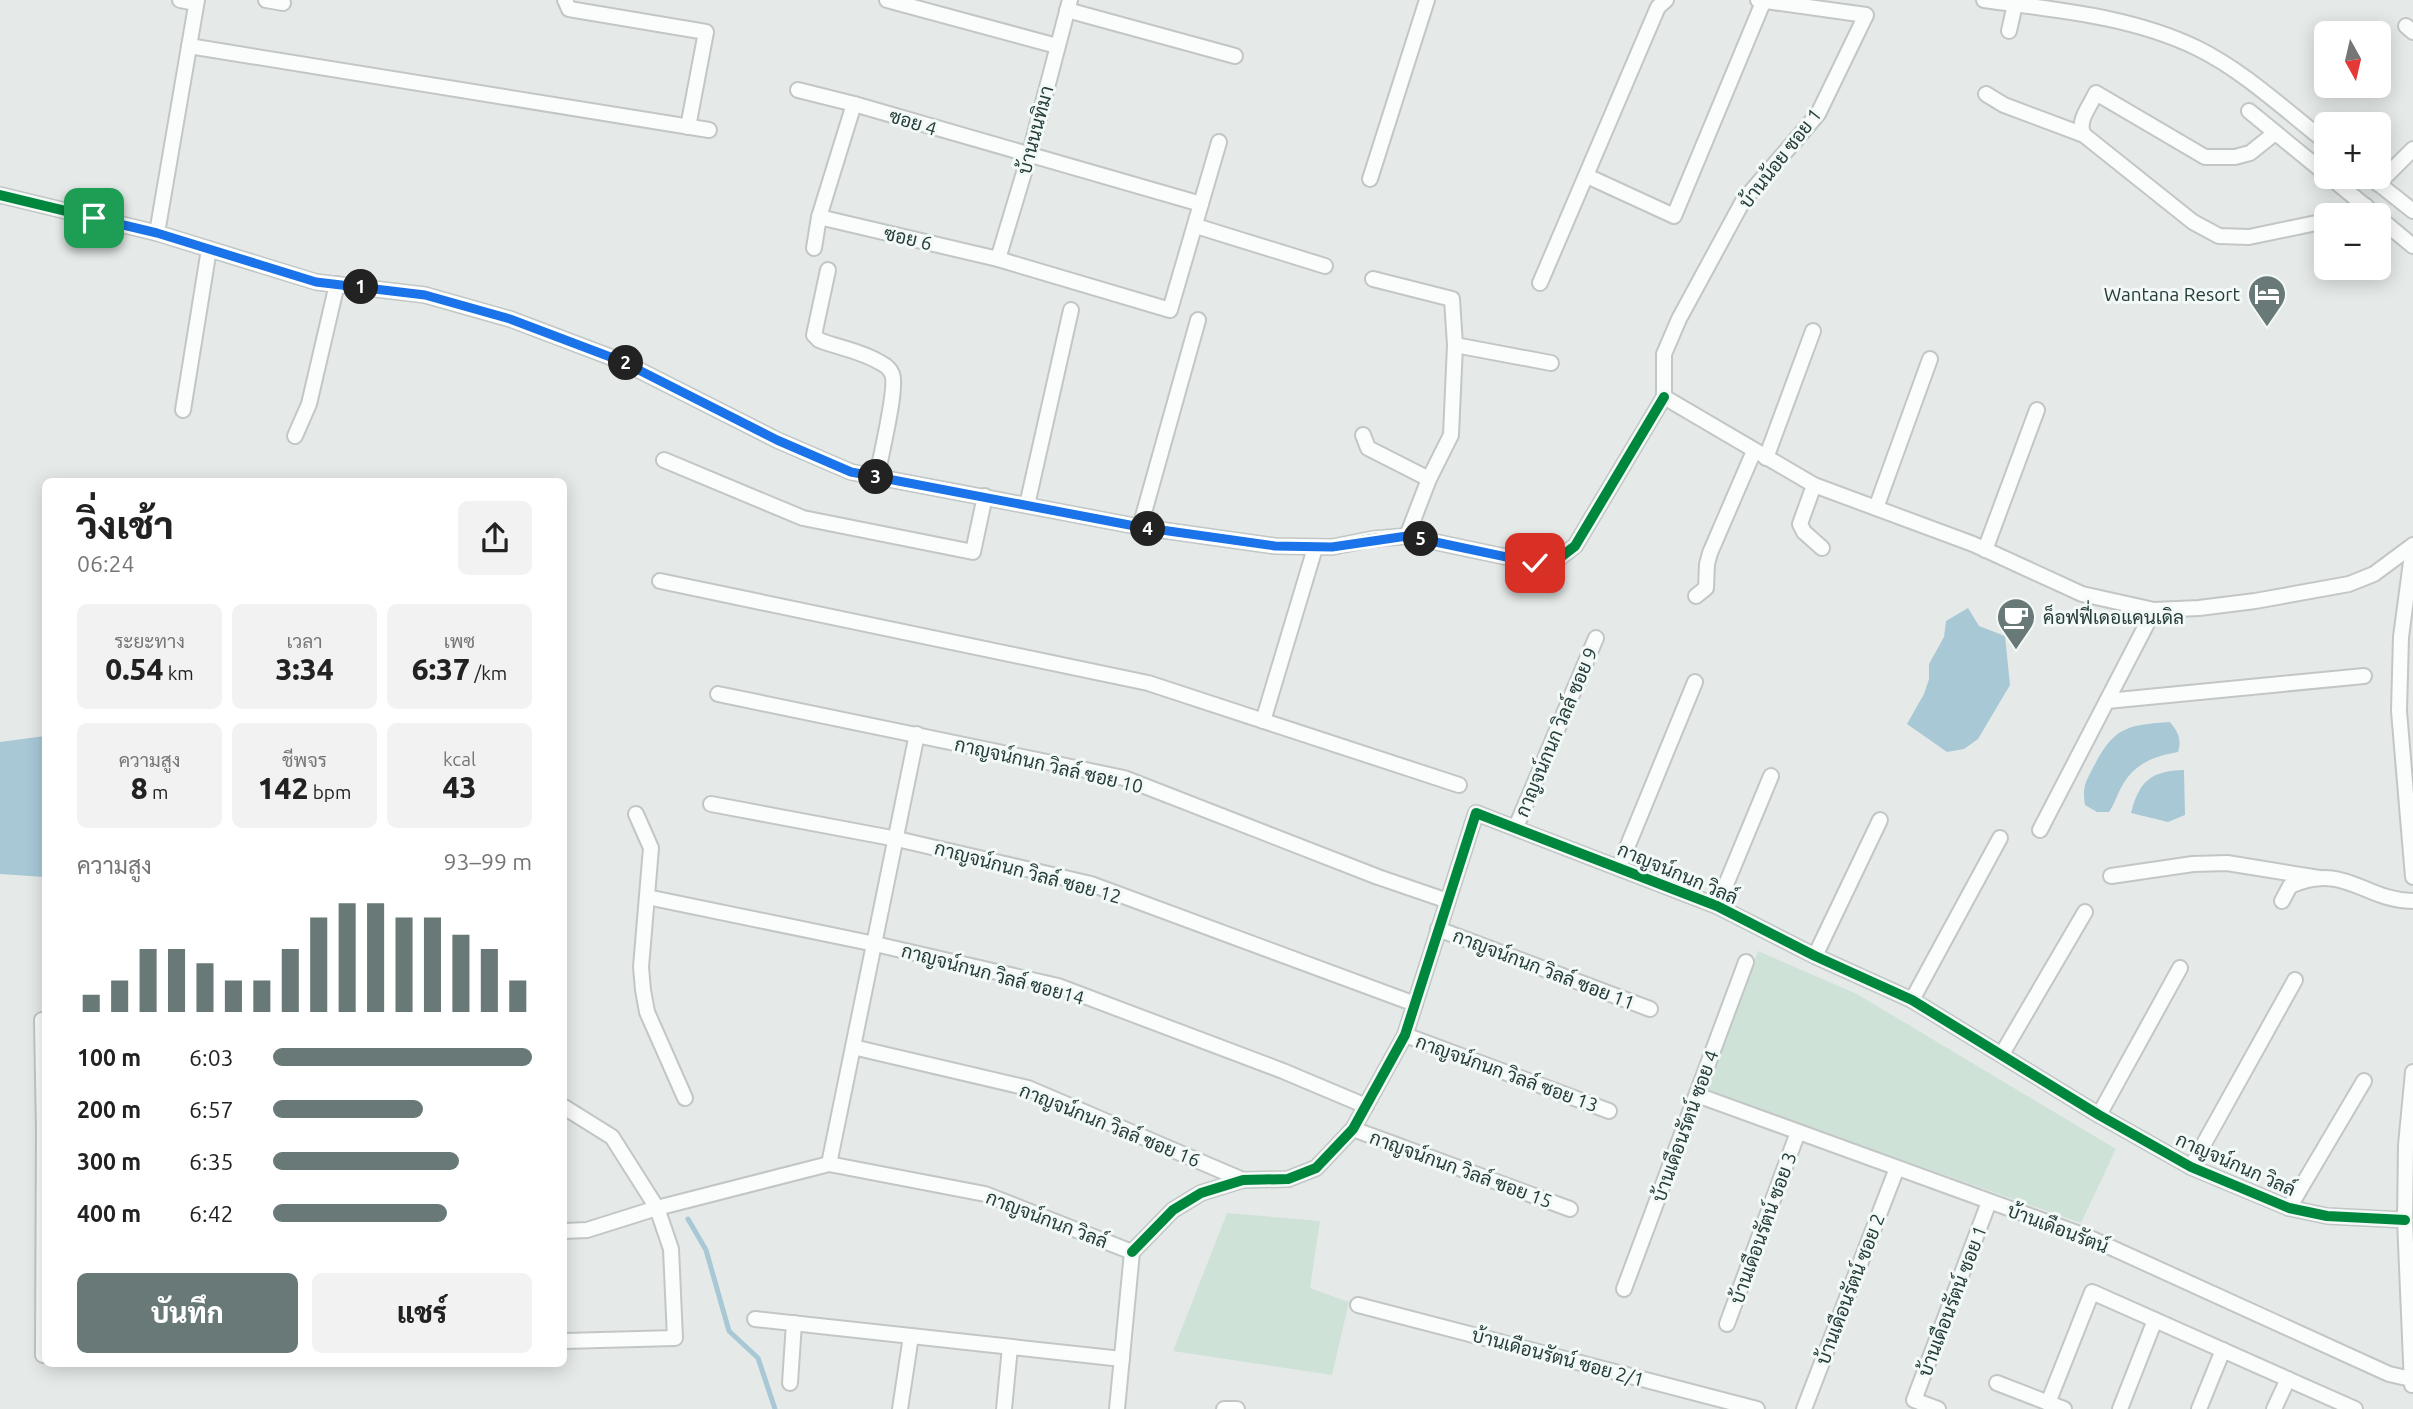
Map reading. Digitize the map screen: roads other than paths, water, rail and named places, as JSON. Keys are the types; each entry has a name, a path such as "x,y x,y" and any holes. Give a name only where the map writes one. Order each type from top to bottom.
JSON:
{"street":[{"path":"157,233 197,1 180,0"},
{"path":"266,0 283,3"},
{"path":"565,0 569,9 706,32 688,127"},
{"path":"887,0 1057,46"},
{"path":"1370,179 1427,0"},
{"path":"1540,283 1658,7 1666,0"},
{"path":"1587,176 1674,216 1762,0"},
{"name":"บ้านน้อย ซอย 1","path":"1664,397 1664,354 1679,319 1743,201 1818,114 1866,15 1762,0"},
{"path":"1984,0 2122,22 2163,33 2198,48 2227,65 2314,133"},
{"path":"2009,31 2015,4"},
{"path":"1068,5 1235,56"},
{"name":"บ้านนนทิมา","path":"998,259 1068,5"},
{"path":"189,46 709,130"},
{"name":"ซอย 4","path":"798,90 1201,204"},
{"path":"2084,135 2081,130 2082,120 2096,93 2206,156 2235,157 2250,153 2275,133"},
{"path":"1986,94 2004,105 2084,135 2193,222 2219,236 2249,237 2314,223"},
{"path":"814,248 819,217 854,104"},
{"path":"2249,111 2314,164"},
{"path":"1219,142 1196,226 1325,266"},
{"path":"2391,166 2413,149"},
{"path":"2345,189 2362,203"},
{"path":"2386,189 2413,211"},
{"path":"0,195 157,233 316,282 425,295 510,319 621,361 777,440 851,472 1140,527 1283,547 1332,547 1407,536 1535,563 1553,563 1575,546 1664,397 1814,485 1985,550 2082,594 2154,610 2255,601 2349,584 2374,574 2413,546"},
{"path":"2389,203 2396,197"},
{"name":"ซอย 6","path":"819,217 998,259 1170,310 1196,226"},
{"path":"2391,227 2413,246"},
{"path":"183,410 209,249"},
{"path":"828,270 814,335 829,344 865,354 891,370 894,377 877,477"},
{"path":"1373,279 1452,299 1455,345 1451,435 1429,479 1407,536"},
{"path":"295,436 309,404 337,284"},
{"path":"1027,505 1071,310"},
{"path":"1140,527 1198,320"},
{"path":"1696,596 1706,588 1710,552 1760,455 1813,331"},
{"path":"1455,345 1551,363"},
{"path":"1876,508 1930,359"},
{"path":"1985,550 2038,410"},
{"path":"1363,435 1368,448 1429,479"},
{"path":"664,460 803,518 973,552 985,496"},
{"path":"1814,485 1800,524 1822,548"},
{"path":"2413,546 2401,637 2399,711 2413,874"},
{"path":"1264,721 1315,548"},
{"path":"660,581 1148,684 1459,786"},
{"path":"2040,830 2154,610"},
{"name":"กาญจน์กนก วิลล์ ซอย 9","path":"1516,827 1596,638"},
{"path":"2107,701 2364,676"},
{"path":"1619,867 1695,682"},
{"name":"กาญจน์กนก วิลล์ ซอย 10","path":"718,694 1124,778 1378,877 1448,901"},
{"path":"829,1164 917,734"},
{"path":"1717,906 1771,776"},
{"name":"กาญจน์กนก วิลล์ ซอย 12","path":"711,804 897,839 1091,884 1415,1003"},
{"name":"กาญจน์กนก วิลล์","path":"567,1231 587,1230 657,1208 829,1164 985,1194 1132,1252 1173,1210 1201,1193 1243,1180 1288,1179 1316,1168 1353,1129 1405,1035 1476,813 1717,906 1815,956 1912,1000 2099,1115 2191,1167 2289,1208 2340,1217 2405,1220"},
{"path":"636,814 651,848 641,967 643,990 647,1012 685,1098"},
{"path":"1815,956 1880,820"},
{"path":"1912,1000 2000,838"},
{"path":"2111,876 2193,864 2227,863 2354,882 2395,901 2413,901"},
{"path":"2283,901 2290,886 2319,878"},
{"name":"กาญจน์กนก วิลล์ ซอย14","path":"647,897 875,944 1058,986 1366,1105"},
{"path":"2002,1054 2085,912"},
{"name":"กาญจน์กนก วิลล์ ซอย 11","path":"1438,929 1650,1009"},
{"name":"บ้านเดือนรัตน์ ซอย 4","path":"1624,1289 1746,962"},
{"path":"2099,1115 2180,968"},
{"path":"2191,1167 2295,980"},
{"path":"42,1020 42,1047"},
{"name":"กาญจน์กนก วิลล์ ซอย 13","path":"1405,1035 1609,1111"},
{"name":"กาญจน์กนก วิลล์ ซอย 16","path":"853,1047 1028,1088 1243,1180"},
{"path":"2412,1383 2405,1220 2406,1145 2413,1072"},
{"path":"2289,1208 2364,1081"},
{"name":"บ้านเดือนรัตน์","path":"1697,1095 2088,1237 2412,1383"},
{"path":"567,1109 612,1137 657,1208 671,1249 675,1338 567,1341"},
{"name":"กาญจน์กนก วิลล์ ซอย 15","path":"1353,1129 1570,1209"},
{"name":"บ้านเดือนรัตน์ ซอย 3","path":"1727,1324 1798,1132"},
{"name":"บ้านเดือนรัตน์ ซอย 2","path":"1804,1409 1897,1168"},
{"name":"บ้านเดือนรัตน์ ซอย 1","path":"1938,1409 1914,1400 1989,1202"},
{"path":"1117,1409 1132,1252"},
{"path":"2048,1403 2092,1292 2353,1408"},
{"name":"บ้านเดือนรัตน์ ซอย 2/1","path":"1358,1304 1757,1409"},
{"path":"755,1319 1122,1359"},
{"path":"2120,1409 2155,1320"},
{"path":"790,1383 794,1323"},
{"path":"900,1409 911,1336"},
{"path":"1004,1409 1010,1347"},
{"path":"2199,1409 2223,1350"},
{"path":"2274,1409 2288,1379"},
{"path":"1997,1383 2064,1409"},
{"path":"1224,1409 1237,1409"}],"water":[{"path":"1968,608 1979,626 2005,636 2010,685 1978,739 1964,749 1947,752 1907,724 1924,694 1929,679 1929,664 1944,637 1946,621"},
{"path":"2170,722 2180,743 2178,752 2153,759 2132,772 2109,812 2097,812 2085,805 2084,788 2087,780 2109,742 2134,727"},
{"path":"42,736 42,877 0,874 0,742"},
{"path":"2184,770 2185,815 2168,822 2131,813 2138,793 2148,780 2163,773"}],"waterway":[{"path":"688,1219 706,1250 729,1331 758,1358 775,1409"}],"place":[{"name":"Wantana Resort","path":"2267,328"},
{"name":"ค็อฟฟี่เดอแคนเดิล","path":"2016,651"}]}
